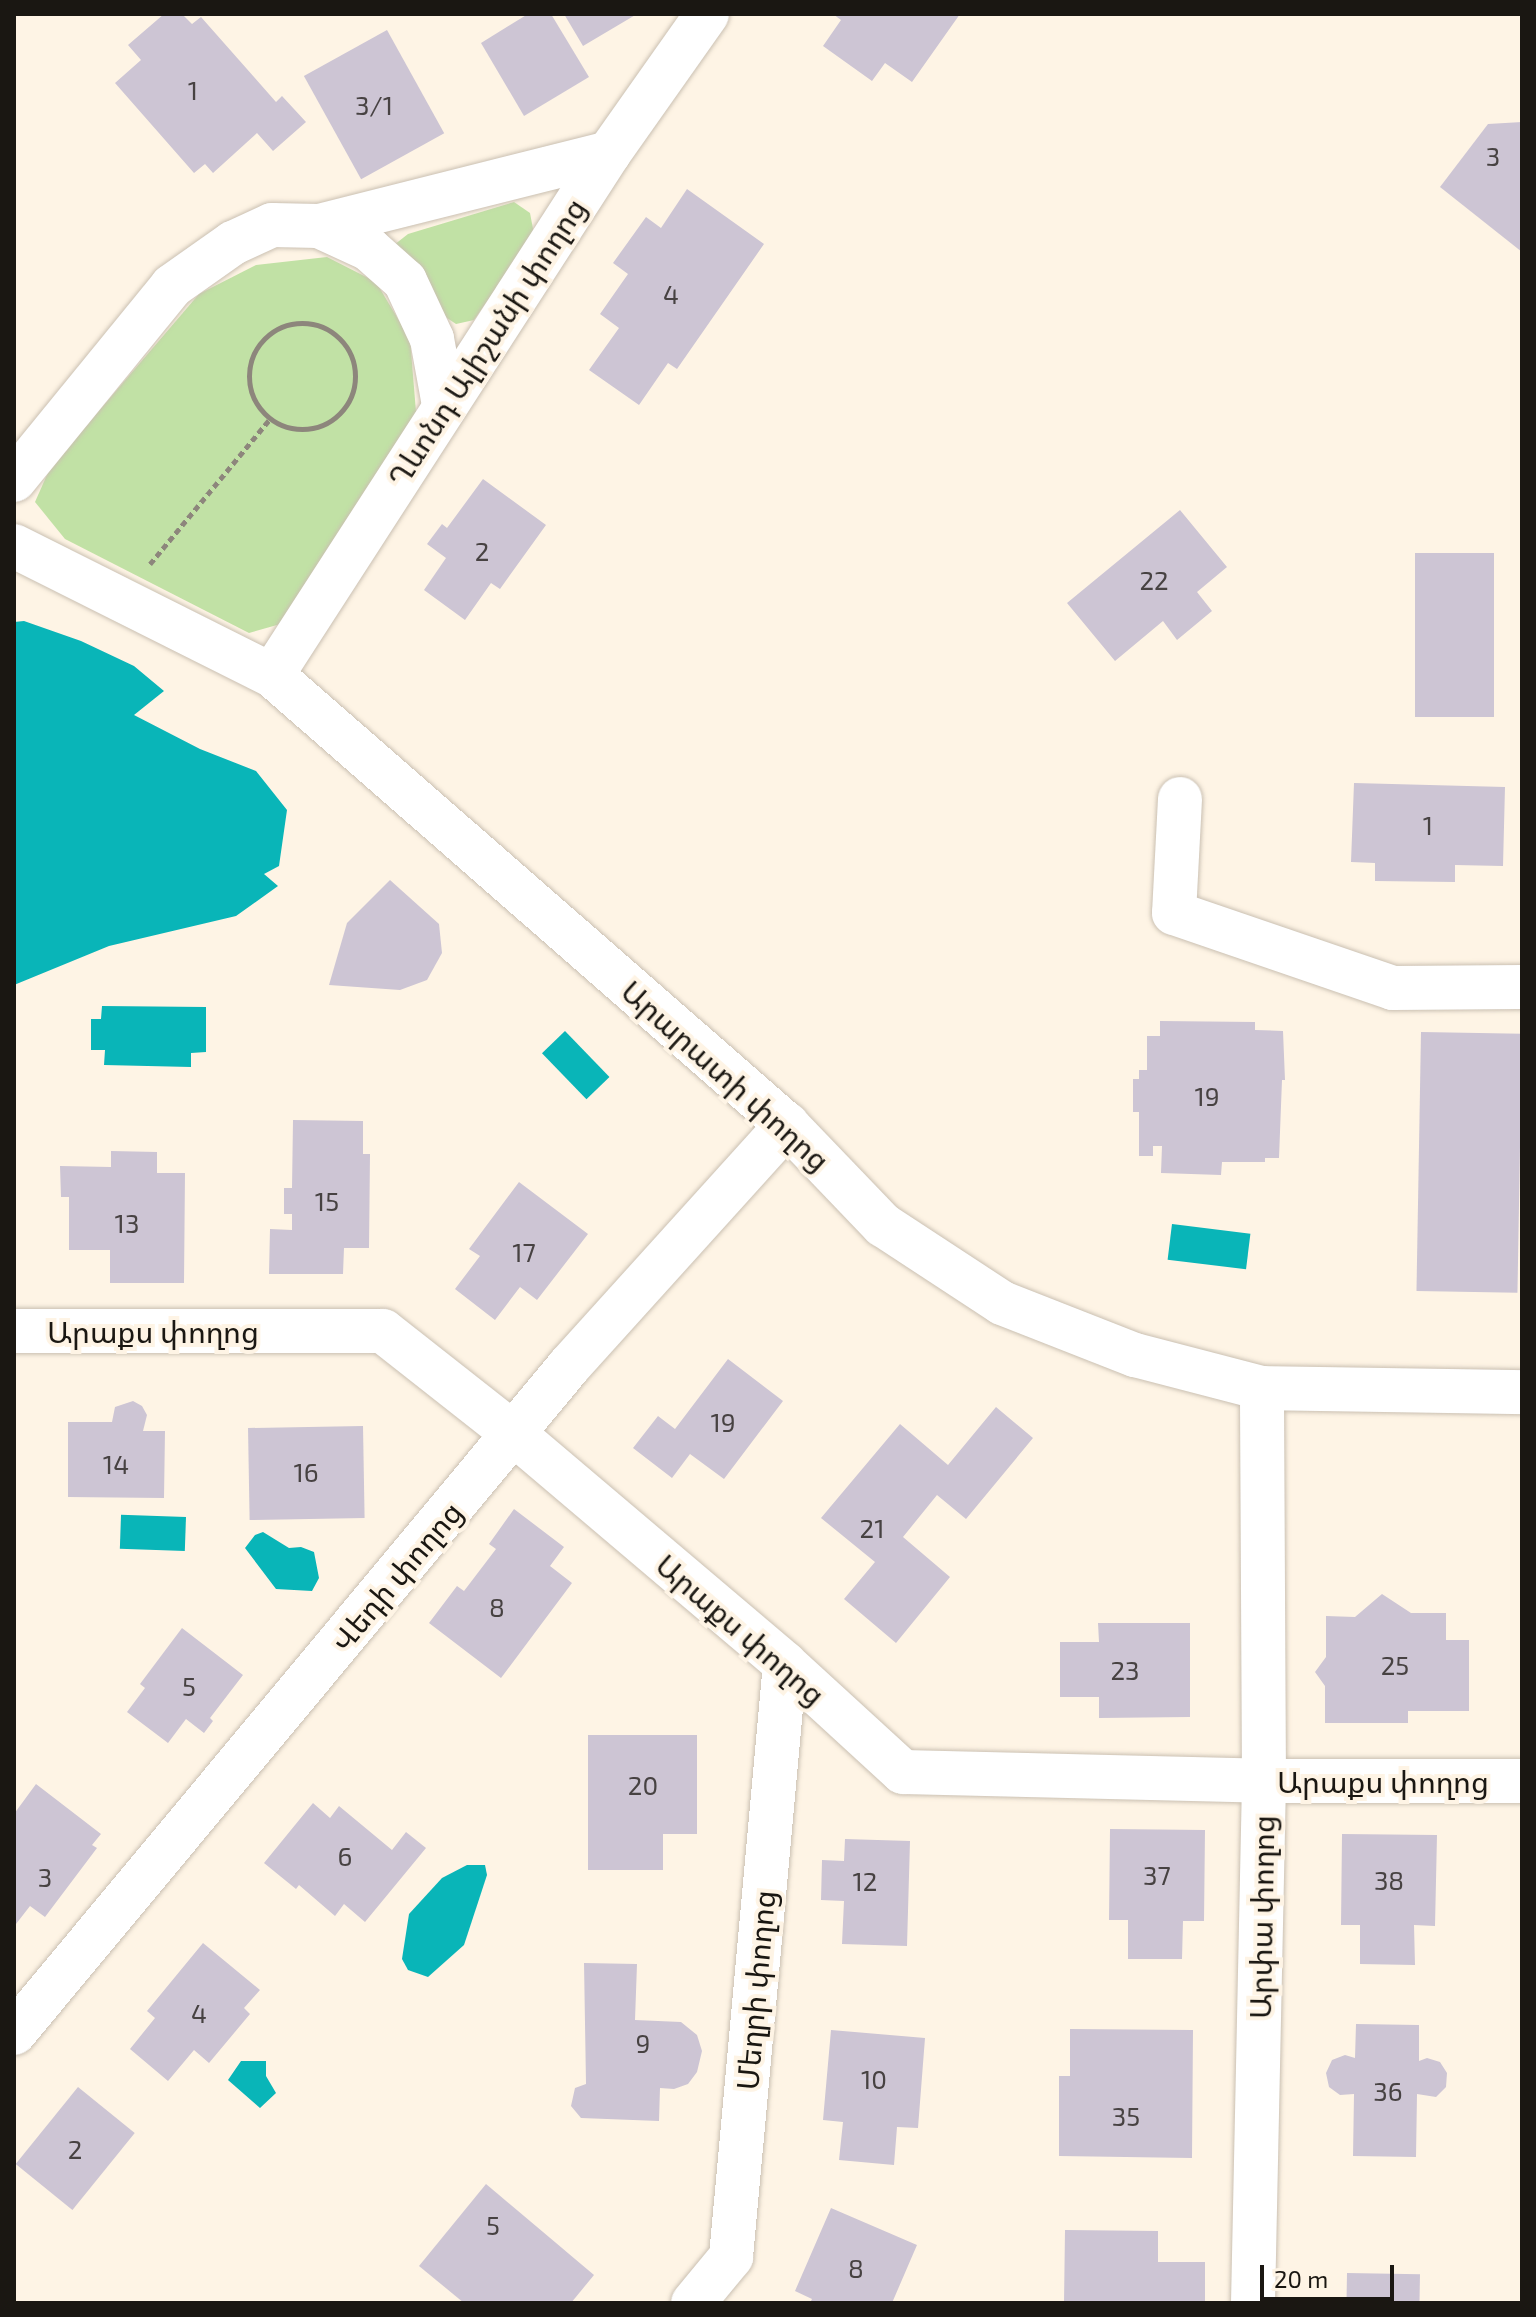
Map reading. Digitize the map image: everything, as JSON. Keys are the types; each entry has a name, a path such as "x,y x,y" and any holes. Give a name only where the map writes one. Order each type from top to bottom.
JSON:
{"street":[{"name":"Ղևոնդ Ալիշանի փողոց","path":"272,675 609,153 707,14"},
{"path":"14,480 172,286 233,243 272,225 319,226 609,153"},
{"path":"319,226 369,249 405,281 432,339 444,405"},
{"name":"Արարատի փողոց","path":"14,546 272,675 787,1125 883,1225 1002,1303 1135,1355 1262,1388 1522,1392"},
{"path":"1180,799 1174,913 1393,988 1522,987"},
{"name":"Վեդի փողոց","path":"14,2033 570,1365 787,1125"},
{"name":"Արաքս փողոց","path":"14,1331 383,1331 514,1434 785,1664 903,1772 1264,1781 1522,1781"},
{"name":"Արփա փողոց","path":"1253,2303 1264,1781 1262,1388"},
{"name":"Մեղրի փողոց","path":"693,2303 731,2257 785,1664"}],"path":[{"path":"309,323 340,338 355,369 348,404 337,417 304,430 286,427 270,419 251,391 249,373 253,356 262,341 275,330 291,324 309,323"},
{"path":"124,601 270,419"}],"green space":[{"path":"514,202 530,213 534,234 474,320 456,324 400,265 394,245 408,234"},
{"path":"327,257 376,282 410,339 416,412 389,465 284,623 249,633 65,539 35,502 50,468 199,294 256,265"}],"water":[{"path":"24,621 81,641 134,666 164,691 134,715 200,749 256,771 287,810 279,866 264,874 278,886 236,916 109,946 14,985 14,622"},
{"path":"102,1006 206,1007 206,1052 191,1053 191,1067 104,1065 105,1050 91,1050 91,1019 101,1019"},
{"path":"565,1031 609,1077 586,1099 542,1053"},
{"path":"1172,1224 1250,1234 1246,1269 1168,1260"},
{"path":"121,1515 186,1517 185,1551 120,1549"},
{"path":"263,1532 289,1548 301,1547 314,1552 319,1578 312,1591 276,1589 245,1548 255,1535"},
{"path":"467,1865 485,1865 487,1875 464,1945 428,1977 408,1970 402,1959 409,1914 442,1878"},
{"path":"241,2061 266,2061 266,2076 276,2093 260,2108 228,2080"}],"building":[{"path":"164,14 182,14 192,24 201,17 276,102 282,96 306,122 273,151 257,133 213,173 205,164 194,173 115,83 141,60 128,45"},
{"path":"528,14 551,14 589,77 524,116 481,43"},
{"path":"564,14 637,14 583,46"},
{"path":"833,14 960,14 912,82 885,63 872,81 823,46 841,20"},
{"path":"387,30 444,133 361,179 304,76"},
{"path":"1522,122 1522,252 1440,187 1488,124"},
{"path":"687,189 764,244 677,369 668,363 639,405 589,370 619,328 600,314 628,274 613,263 646,217 661,228"},
{"path":"483,479 546,525 500,589 491,583 465,620 424,590 446,558 427,544 442,524 447,528"},
{"path":"1180,510 1227,567 1197,592 1212,611 1177,640 1163,621 1115,661 1067,603"},
{"path":"1415,553 1494,553 1494,717 1415,717"},
{"path":"1354,783 1505,787 1503,866 1455,865 1455,882 1375,881 1375,863 1351,862"},
{"path":"390,880 439,924 442,953 427,980 400,990 329,985 347,923"},
{"path":"1160,1021 1255,1022 1255,1030 1283,1031 1285,1080 1282,1080 1279,1158 1265,1158 1265,1162 1222,1162 1221,1175 1161,1173 1162,1146 1153,1146 1153,1156 1139,1156 1139,1112 1133,1112 1133,1079 1139,1079 1139,1070 1147,1070 1147,1036 1160,1036"},
{"path":"1421,1032 1522,1034 1517,1293 1416,1291"},
{"path":"293,1120 363,1121 363,1154 370,1154 369,1248 344,1248 343,1274 269,1274 270,1229 292,1230 292,1214 284,1214 284,1188 292,1188"},
{"path":"111,1151 157,1152 157,1173 185,1173 184,1283 110,1283 110,1250 69,1250 69,1197 61,1197 60,1166 111,1167"},
{"path":"519,1182 588,1234 537,1300 520,1287 495,1320 455,1289 480,1256 469,1249"},
{"path":"728,1359 783,1401 724,1479 690,1454 672,1478 633,1448 658,1416 675,1429"},
{"path":"133,1401 142,1406 147,1415 143,1431 165,1431 164,1498 68,1497 68,1422 112,1422 115,1407"},
{"path":"996,1407 1033,1438 966,1519 937,1495 903,1537 950,1577 896,1643 844,1599 875,1562 821,1518 900,1424 948,1465"},
{"path":"363,1426 365,1518 250,1520 248,1428"},
{"path":"514,1509 564,1547 550,1566 572,1583 501,1678 429,1623 457,1586 464,1591 496,1549 489,1544"},
{"path":"1382,1594 1411,1613 1446,1613 1446,1640 1469,1640 1469,1711 1408,1711 1408,1723 1325,1723 1325,1686 1315,1672 1326,1657 1326,1616 1355,1617"},
{"path":"1098,1623 1190,1623 1190,1717 1099,1718 1099,1697 1060,1697 1060,1642 1099,1642"},
{"path":"182,1628 243,1675 210,1718 213,1721 204,1733 186,1719 168,1743 127,1712 145,1688 140,1684"},
{"path":"588,1735 697,1735 697,1834 663,1834 663,1870 588,1870"},
{"path":"36,1784 101,1834 92,1845 97,1848 45,1917 30,1906 16,1924 14,1814"},
{"path":"313,1803 330,1818 339,1806 392,1850 406,1832 426,1848 365,1922 344,1904 335,1916 299,1885 296,1889 264,1863"},
{"path":"1110,1829 1205,1830 1204,1921 1183,1921 1182,1959 1128,1959 1128,1920 1109,1920"},
{"path":"1342,1834 1437,1835 1435,1926 1414,1925 1415,1965 1360,1964 1360,1925 1341,1925"},
{"path":"845,1839 910,1841 907,1946 842,1944 844,1901 821,1900 822,1860 844,1861"},
{"path":"203,1943 260,1990 244,2008 250,2014 209,2063 194,2050 168,2081 130,2049 155,2018 147,2011"},
{"path":"584,1963 637,1964 635,2020 681,2022 697,2035 702,2051 697,2072 688,2084 674,2089 660,2088 659,2121 581,2118 571,2106 575,2088 586,2084"},
{"path":"1356,2024 1419,2025 1419,2061 1427,2058 1440,2062 1447,2073 1446,2087 1436,2097 1417,2094 1416,2157 1353,2156 1354,2094 1340,2095 1329,2087 1326,2073 1332,2060 1345,2055 1355,2058"},
{"path":"1070,2029 1193,2030 1192,2158 1059,2156 1059,2076 1070,2076"},
{"path":"831,2030 925,2038 918,2128 897,2127 894,2165 839,2160 843,2122 823,2120"},
{"path":"78,2087 135,2133 72,2210 16,2164"},
{"path":"486,2184 594,2275 571,2303 464,2303 419,2266"},
{"path":"831,2208 917,2245 892,2303 810,2303 812,2299 795,2291"},
{"path":"1065,2230 1158,2231 1158,2262 1205,2262 1205,2303 1064,2303"},
{"path":"1347,2273 1420,2274 1419,2303 1346,2303"}]}
